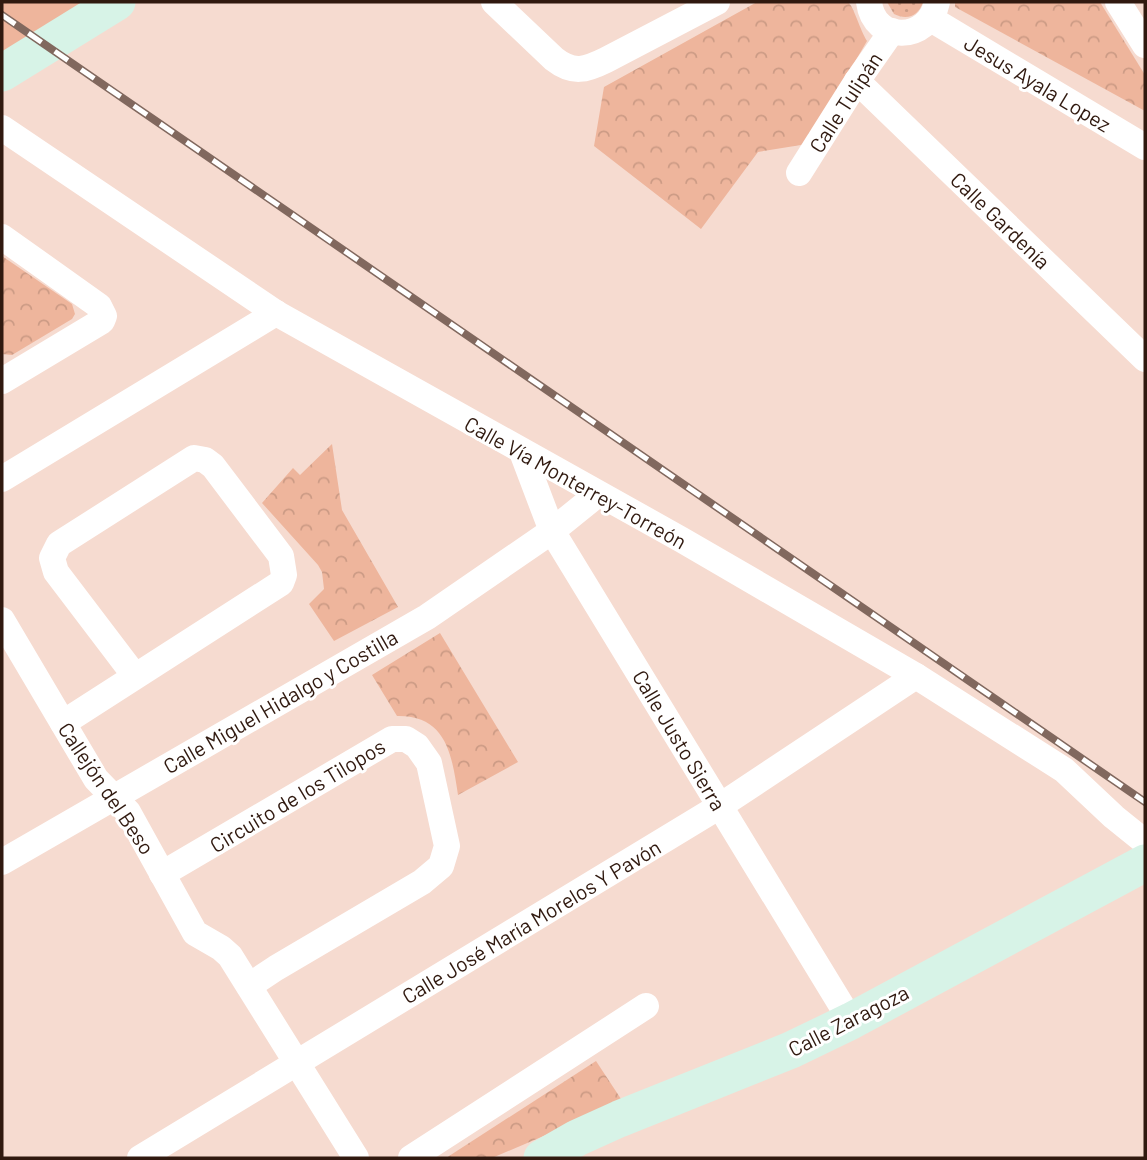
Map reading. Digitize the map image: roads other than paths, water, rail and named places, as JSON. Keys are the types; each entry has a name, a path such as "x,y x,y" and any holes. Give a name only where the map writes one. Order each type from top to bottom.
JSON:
{"street":[{"path":"2,73 117,2"},
{"path":"494,2 554,59 576,70 589,68 606,60 717,2"},
{"path":"869,2 874,18 892,31 913,32 934,10"},
{"path":"1118,2 1145,45"},
{"name":"Jesus Ayala Lopez","path":"934,10 1145,145"},
{"name":"Calle Tulipán","path":"799,173 892,31"},
{"name":"Calle Gardenía","path":"857,81 1145,359"},
{"name":"Calle Vía Monterrey-Torreón","path":"2,128 276,313 916,676 1063,770 1145,842"},
{"path":"2,237 99,306 104,316 102,321 2,381"},
{"path":"2,479 276,313"},
{"name":"Calle Justo Sierra","path":"522,452 552,531 851,1021"},
{"path":"63,723 281,583 284,575 281,556 213,466 205,460 194,458 59,544 52,558 57,572 135,676"},
{"name":"Calle Miguel Hidalgo y Costilla","path":"2,862 426,617 552,531 598,495"},
{"name":"Callejón del Beso","path":"2,621 12,661 63,723 96,779 128,812 195,933 226,951 356,1158"},
{"name":"Calle José María Morelos Y Pavón","path":"140,1158 720,806 916,676"},
{"name":"Circuito de los Tilopos","path":"162,874 392,739 406,739 424,753 429,763 447,846 441,866 422,882 249,986"},
{"name":"Calle Zaragoza","path":"542,1158 619,1119 791,1050 851,1021 1145,863"},
{"path":"411,1158 646,1006"}],"railway":[{"path":"2,15 1145,802"}]}
